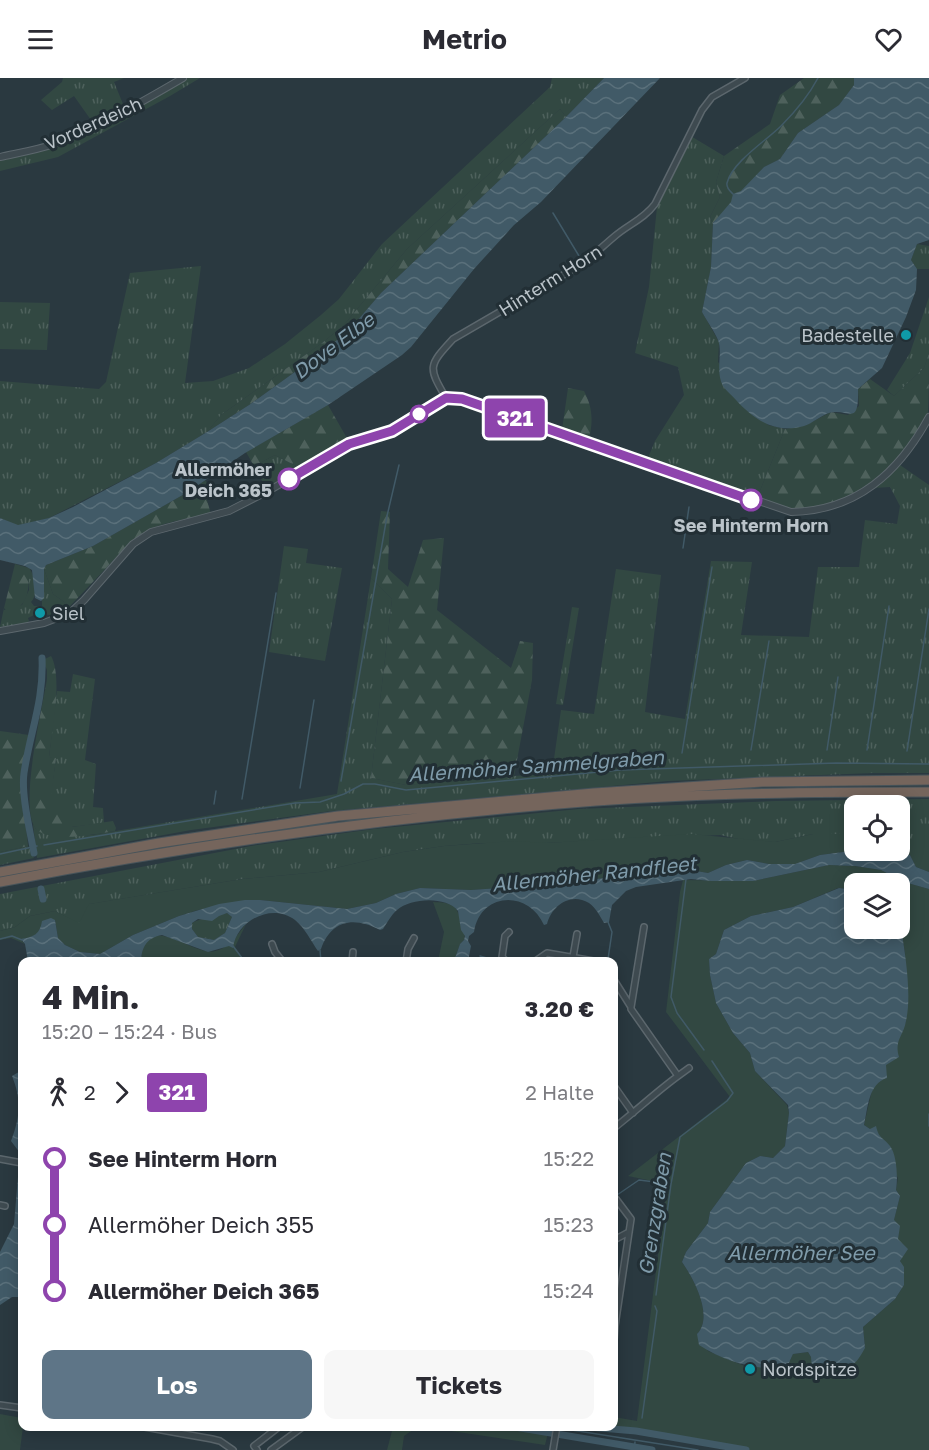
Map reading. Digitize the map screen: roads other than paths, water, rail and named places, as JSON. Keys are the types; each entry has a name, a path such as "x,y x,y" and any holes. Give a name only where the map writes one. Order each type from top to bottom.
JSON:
{"highway":[{"path":"0,882 27,872 148,845 338,816 594,793 762,783 929,780"},
{"path":"47,868 339,826 595,801 764,793 929,792"},
{"path":"0,872 27,872"}],"street":[{"name":"Vorderdeich","path":"0,157 68,138 136,105 183,78"},
{"name":"Hinterm Horn","path":"446,398 432,375 432,366 439,354 453,339 582,264 615,236 647,214 655,204 702,110 712,97 745,78"},
{"path":"0,632 44,623 70,613 133,544 151,532 230,511 342,447 392,431 446,398 462,399 791,512 806,512 855,498 901,460 929,417"},
{"path":"631,1007 645,927"},
{"path":"502,957 505,936 509,932"},
{"path":"541,957 547,953 573,957 577,934"},
{"path":"407,957 414,938"},
{"path":"272,944 280,957"},
{"path":"353,957 354,952"},
{"path":"618,986 678,1076"},
{"path":"618,1125 648,1098 689,1068"},
{"path":"618,1092 633,1113"},
{"path":"0,1159 18,1162"},
{"path":"618,1202 631,1219 618,1301"},
{"path":"618,1238 629,1232"},
{"path":"618,1243 626,1252"},
{"path":"0,1405 18,1407"},
{"path":"182,1431 212,1438 233,1450"},
{"path":"257,1450 254,1446 274,1431"},
{"path":"271,1450 297,1431"},
{"path":"553,1450 556,1431"}],"water":[{"name":"Dove Elbe","path":"604,78 660,78 541,202 514,225 402,355 328,405 245,453 188,492 93,546 46,565 44,598 41,601 35,598 32,570 0,560 0,518 18,525 49,518 73,507 156,463 207,432 328,348 351,328 381,293"},
{"path":"854,78 929,78 929,240 917,244 911,260 917,269 916,290 906,317 882,368 858,389 857,409 854,413 829,413 804,426 775,427 750,414 726,390 721,380 718,340 702,312 711,267 713,223 731,202 733,194 741,191 764,167 780,159 798,133 839,105 854,85"},
{"path":"844,852 844,861 910,861 910,855 916,867 929,872 929,889 910,884 910,873 887,873 855,866 829,865 753,881 691,879 636,887 626,891 612,905 609,922 604,923 594,907 582,900 575,899 563,903 557,907 549,917 547,924 544,925 537,913 527,905 505,900 485,909 478,919 474,932 469,936 468,941 471,946 469,957 455,957 465,936 461,930 458,911 445,903 428,900 403,906 380,930 361,923 344,923 331,932 318,951 299,923 286,915 276,913 256,917 248,923 236,938 233,948 229,946 208,952 162,935 146,944 142,957 27,957 25,944 21,939 36,934 42,921 51,918 55,920 58,938 65,945 80,952 100,954 133,935 179,916 219,904 245,900 347,909 376,903 396,894 420,888 471,890 544,885 673,867 708,873 726,865 747,860 769,864 795,864 820,855","holes":["227,913 232,917 225,933 214,940 198,937 192,929 192,923 198,919 212,921"]},
{"name":"Allermöher See","path":"839,888 844,889 844,939 903,939 906,961 908,1010 905,1026 898,1042 899,1057 886,1065 887,1078 876,1085 872,1091 864,1125 870,1129 876,1126 880,1135 890,1146 896,1161 896,1190 900,1196 894,1220 900,1226 898,1239 908,1249 900,1261 904,1267 904,1285 895,1299 863,1327 865,1348 857,1361 848,1367 833,1370 812,1368 808,1352 793,1354 787,1367 782,1370 749,1366 729,1360 699,1345 697,1334 702,1327 703,1308 697,1288 682,1262 686,1252 708,1223 710,1212 746,1163 760,1156 773,1158 785,1146 789,1113 788,1105 755,1071 750,1053 733,1033 716,1003 709,959 716,954 724,930 751,916 793,907"},
{"path":"18,1072 18,1101 17,1093 12,1076"},
{"path":"18,1114 18,1150 11,1141"},
{"path":"18,1177 18,1297 12,1297 0,1305 0,1252 14,1224"}],"waterway":[{"path":"733,194 727,183 730,175 751,152 786,121 818,78"},
{"path":"553,213 579,256"},
{"path":"341,781 387,516 399,465"},
{"path":"683,548 689,507"},
{"path":"682,753 712,567"},
{"path":"242,799 276,593"},
{"path":"867,750 889,606"},
{"path":"907,751 929,609"},
{"path":"751,750 769,641"},
{"path":"34,853 23,782 39,702 42,658"},
{"path":"827,750 838,677"},
{"path":"300,788 314,700"},
{"name":"Allermöher Sammelgraben","path":"44,845 295,803 320,802 344,794 363,784 406,790 620,770 836,763 929,764"},
{"path":"214,804 216,791"},
{"path":"0,854 37,846"},
{"name":"Allermöher Randfleet","path":"686,879 671,997 677,1013 704,1050"},
{"path":"41,889 43,899"},
{"path":"608,922 612,932 608,957"},
{"path":"0,939 12,936 22,940"},
{"path":"233,946 241,957"},
{"path":"320,950 321,957"},
{"name":"Grenzgraben","path":"656,1295 671,1184 680,1137 727,1101 733,1093 712,1061"},
{"path":"929,1114 929,1126"},
{"path":"618,1194 639,1180 671,1184"},
{"name":"Grenzgraben","path":"642,1418 657,1311 655,1306"},
{"path":"618,1429 746,1450"},
{"path":"539,1431 652,1450"},
{"path":"578,1431 698,1450"},
{"name":"Grenzgraben","path":"634,1450 635,1442"}],"place":[{"name":"Badestelle","path":"906,335"},
{"name":"Allermöher Deich 365","path":"289,479"},
{"name":"See Hinterm Horn","path":"751,500"},
{"name":"Siel","path":"40,613"},
{"name":"Nordspitze","path":"750,1369"}]}
